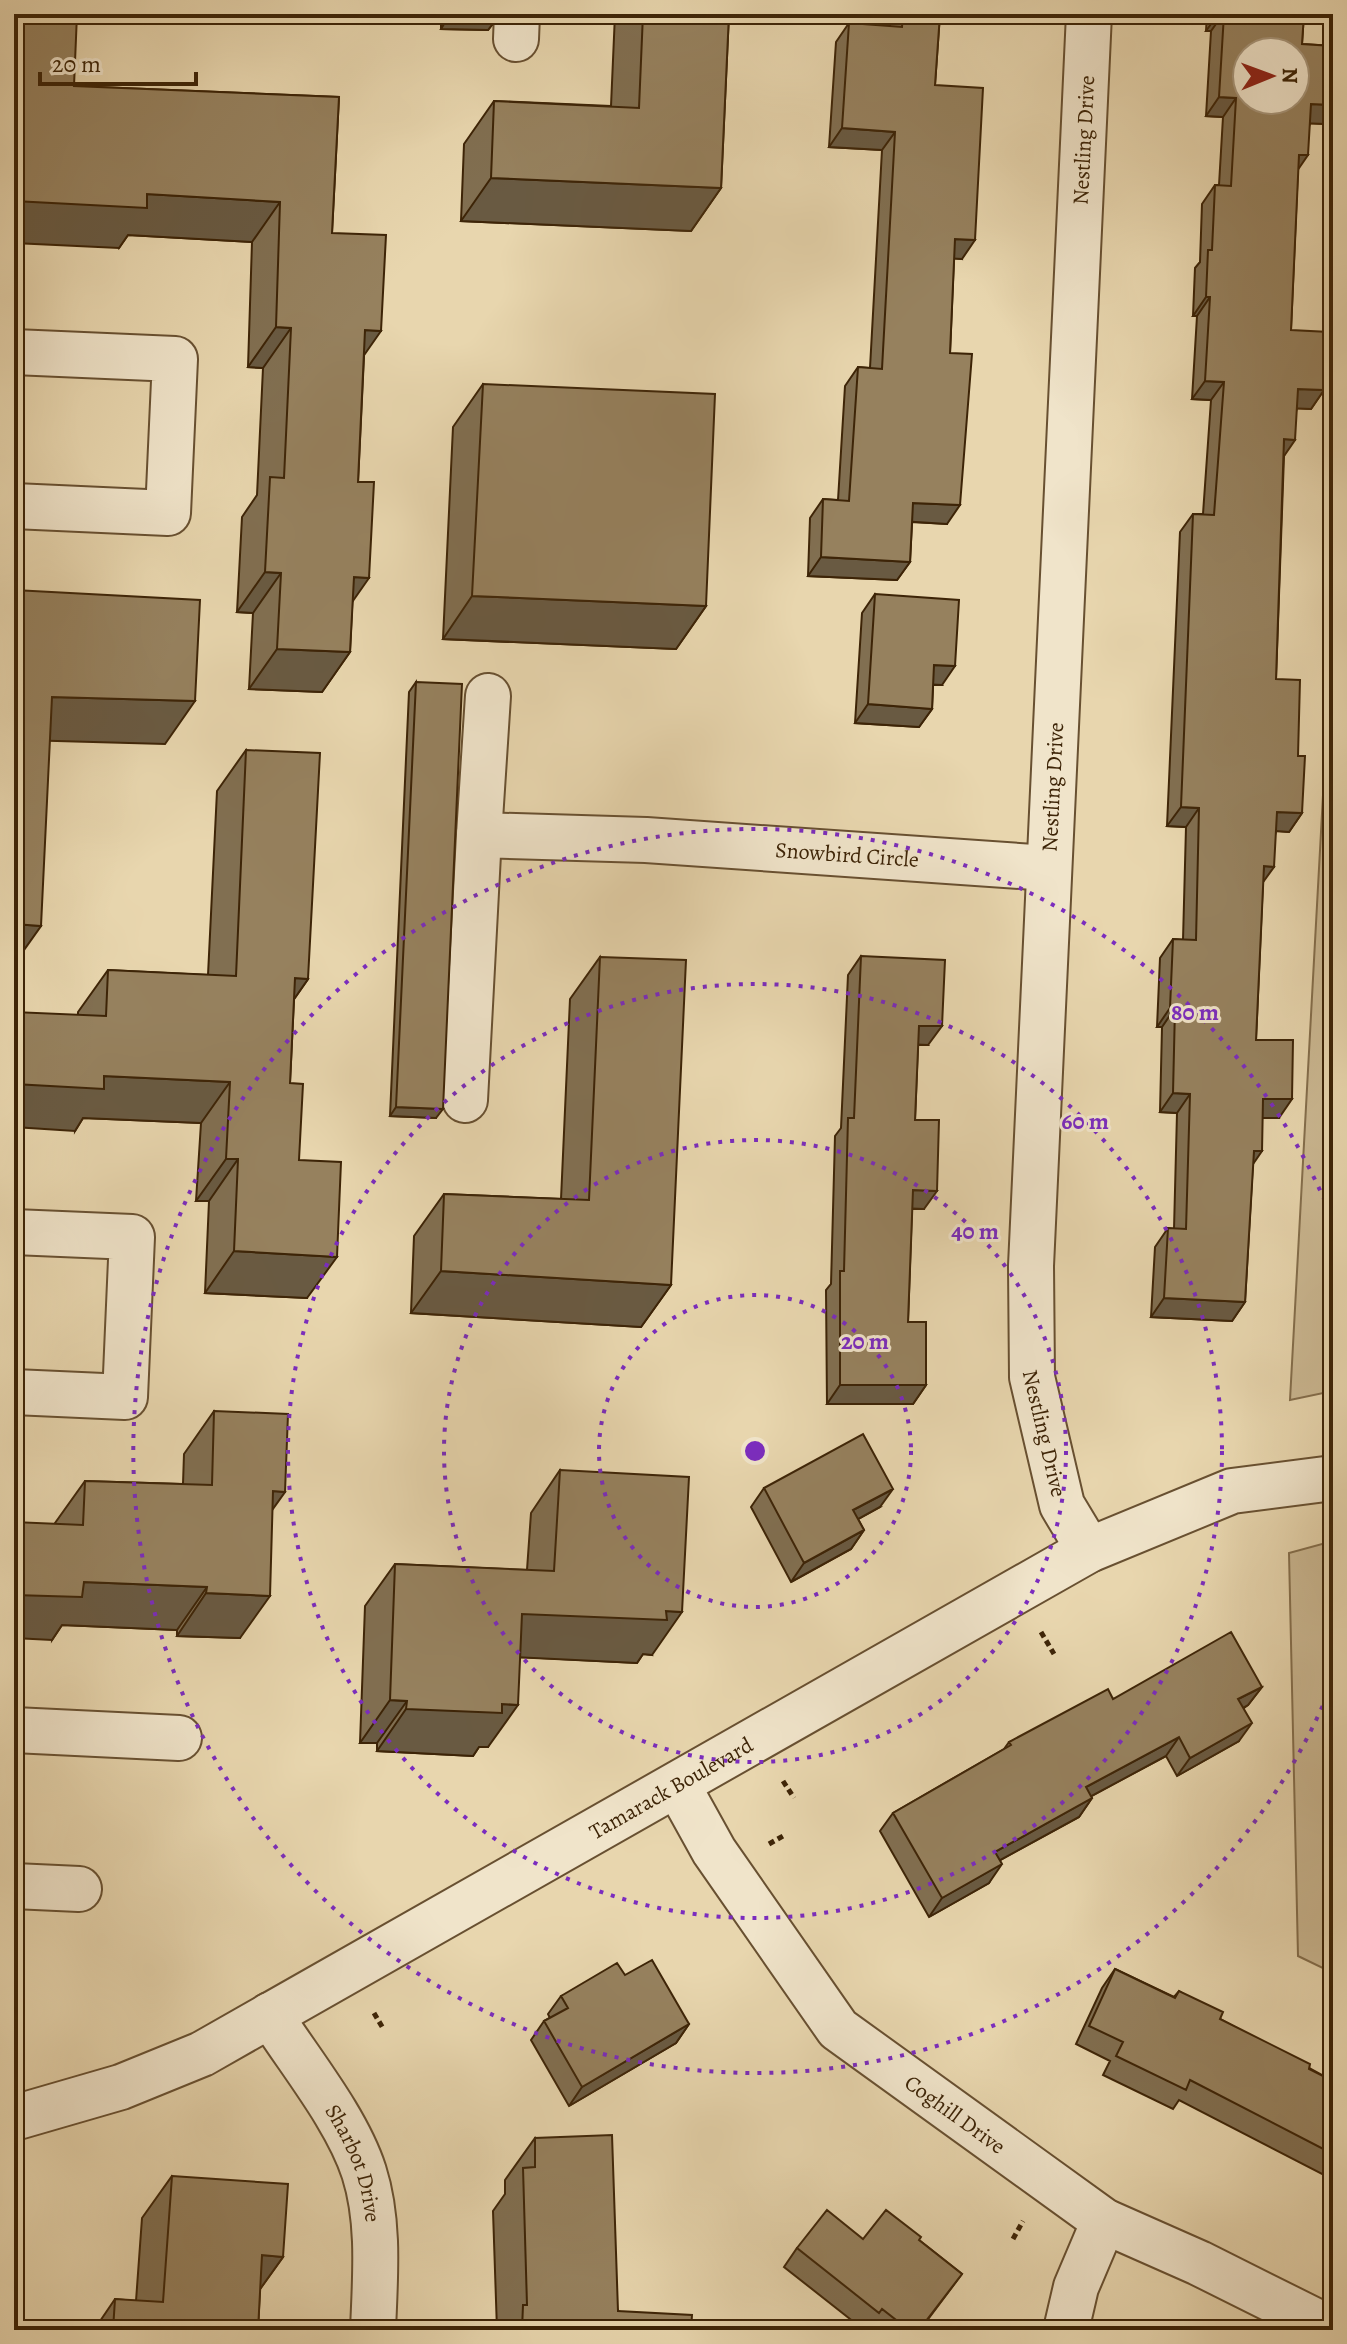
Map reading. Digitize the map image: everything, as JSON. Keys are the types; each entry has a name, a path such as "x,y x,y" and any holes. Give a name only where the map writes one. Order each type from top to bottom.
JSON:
{"street":[{"name":"Nestling Drive","path":"1089,14 1031,1266 1032,1377 1062,1505 1089,1550"},
{"path":"14,352 175,359 168,513 14,506"},
{"path":"465,1100 488,696"},
{"name":"Snowbird Circle","path":"479,835 646,840 1048,868"},
{"path":"14,1232 132,1237 125,1397 14,1392"},
{"name":"Tamarack Boulevard","path":"14,2118 121,2087 202,2054 1089,1550 1232,1491 1333,1478"},
{"path":"14,1730 179,1738"},
{"name":"Coghill Drive","path":"678,1786 714,1851 838,2029 1104,2221 1199,2263 1333,2330"},
{"path":"14,1886 79,1889"},
{"name":"Sharbot Drive","path":"270,2015 350,2141 364,2172 375,2229 373,2330"},
{"path":"1066,2330 1076,2287 1104,2221"}],"path":[{"path":"1041,1631 1054,1654"},
{"path":"781,1777 794,1798"},
{"path":"372,2008 384,2030"},
{"path":"1013,2239 1023,2221"}],"shaded area":[{"path":"1333,612 1333,1391 1290,1400"},
{"path":"1333,1541 1333,1973 1298,1956 1289,1553"}],"building":[{"path":"14,14 77,14 74,86 339,97 332,233 386,235 381,331 365,330 358,482 374,482 369,578 354,577 350,652 277,649 281,573 265,572 270,477 284,478 291,328 276,327 280,202 147,194 147,208 14,201"},
{"path":"448,14 495,14 495,21 447,19"},
{"path":"643,14 729,14 721,188 491,178 494,101 639,108"},
{"path":"903,14 940,14 935,85 983,88 975,240 955,239 950,353 972,354 960,505 913,503 910,562 821,557 823,499 849,501 858,367 882,369 895,132 842,128 849,23 902,27"},
{"path":"1224,14 1304,14 1303,36 1231,36 1231,98 1219,97"},
{"path":"1311,45 1333,46 1333,105 1311,104"},
{"path":"1235,116 1310,116 1308,155 1299,155 1291,330 1329,332 1324,390 1298,389 1295,440 1284,439 1276,679 1300,680 1298,756 1305,756 1302,813 1277,812 1274,867 1264,866 1256,1040 1293,1040 1292,1099 1263,1099 1262,1151 1254,1151 1245,1302 1164,1298 1168,1228 1186,1229 1190,1094 1173,1093 1175,1008 1170,1008 1173,939 1196,940 1199,808 1181,807 1193,514 1214,515 1224,382 1205,381 1210,297 1206,297 1208,250 1212,250 1215,185 1231,186"},
{"path":"483,384 715,394 706,606 472,596"},
{"path":"14,590 200,600 195,701 52,697 41,926 14,924"},
{"path":"875,594 959,600 955,666 934,665 932,709 868,704"},
{"path":"416,682 462,684 443,1109 396,1107"},
{"path":"246,750 320,753 308,979 295,978 290,1083 303,1084 299,1160 341,1162 337,1257 234,1251 238,1159 226,1159 230,1082 104,1076 104,1089 14,1084 14,1012 106,1016 108,970 236,976"},
{"path":"861,956 945,960 942,1026 919,1026 915,1120 939,1120 937,1191 913,1190 908,1322 926,1322 926,1385 840,1385 840,1271 844,1271 848,1118 854,1118"},
{"path":"600,957 686,960 671,1285 441,1271 444,1194 589,1200"},
{"path":"214,1411 288,1414 285,1492 273,1491 270,1596 206,1593 207,1587 84,1582 82,1597 14,1595 14,1522 83,1525 85,1481 212,1485"},
{"path":"863,1434 893,1489 853,1510 864,1530 804,1563 764,1488"},
{"path":"560,1470 689,1477 682,1612 666,1611 667,1620 522,1614 518,1705 502,1704 502,1713 406,1709 407,1701 390,1700 395,1564 554,1571"},
{"path":"1231,1632 1262,1687 1238,1699 1252,1723 1190,1758 1179,1737 1086,1787 1092,1798 995,1852 1002,1864 942,1898 893,1813 1011,1745 1009,1742 1108,1689 1113,1699"},
{"path":"652,1960 689,2024 582,2087 544,2021 568,2008 561,1996 617,1963 625,1975"},
{"path":"1115,1969 1175,1998 1179,1991 1223,2012 1220,2019 1310,2064 1309,2069 1333,2081 1333,2154 1190,2080 1186,2090 1116,2056 1123,2042 1089,2026"},
{"path":"612,2135 618,2311 692,2315 691,2330 522,2330 523,2305 527,2305 523,2168 535,2167 535,2138"},
{"path":"172,2176 288,2184 283,2257 262,2255 258,2330 113,2330 115,2299 163,2302"},
{"path":"827,2210 863,2239 886,2210 962,2274 919,2330 909,2330 882,2309 879,2313 797,2248"}]}
